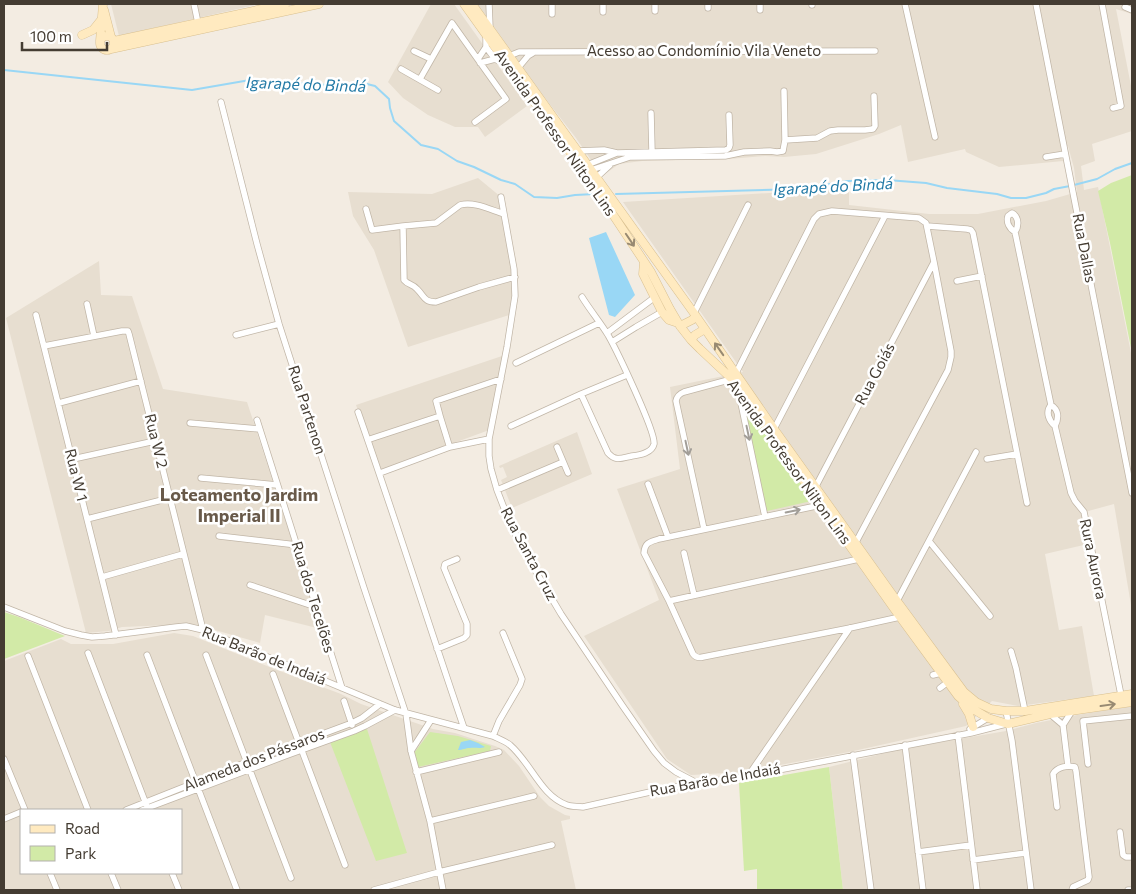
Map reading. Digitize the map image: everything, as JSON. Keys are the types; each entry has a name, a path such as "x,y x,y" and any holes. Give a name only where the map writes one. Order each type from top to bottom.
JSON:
{"main road":[{"path":"103,4 100,46 105,50 319,4"},
{"path":"103,4 114,45 111,50"},
{"path":"100,40 103,36 112,39 198,23 282,4"},
{"name":"Avenida Professor Nilton Lins","path":"464,4 518,68 589,167 600,189"},
{"name":"Avenida Professor Nilton Lins","path":"472,4 508,66 695,314 734,376 816,486 964,692 976,702 991,709 1006,711 1025,711 1132,694"},
{"path":"82,35 93,30 101,20"},
{"name":"Avenida Professor Nilton Lins","path":"607,199 651,272 679,325 691,340 734,376 737,386 900,617 937,674 948,682 958,696 973,709 988,718 1008,724"},
{"path":"644,262 643,274 662,312 669,320 679,325 692,320 695,314"},
{"path":"691,340 705,329"},
{"path":"958,696 969,714 973,727"},
{"path":"1008,724 1050,714 1132,702"}],"street":[{"path":"194,4 198,23"},
{"path":"479,61 486,47 489,4"},
{"path":"552,4 552,14"},
{"path":"603,4 603,12"},
{"path":"655,4 655,11"},
{"path":"905,4 935,137"},
{"name":"Rua Dallas","path":"1036,4 1132,493"},
{"path":"1102,4 1121,106 1113,108"},
{"path":"1125,7 1132,10"},
{"path":"420,79 452,23 506,98 475,122"},
{"path":"486,47 495,59 508,66"},
{"name":"Acesso ao Condomínio Vila Veneto","path":"509,56 519,52 875,50"},
{"path":"414,52 431,59"},
{"path":"518,68 533,53"},
{"path":"479,61 495,59"},
{"path":"402,69 438,90"},
{"path":"589,167 611,164 622,159 640,156 725,156 744,152 784,151 784,91"},
{"path":"785,140 817,138 830,131 873,129 875,126 874,96"},
{"name":"Rua Partenon","path":"221,102 279,324 406,714 411,751 430,821 443,890"},
{"path":"651,113 652,152"},
{"path":"577,151 604,150 617,153 726,150 730,144 730,115"},
{"path":"589,167 617,153"},
{"path":"1046,157 1065,154"},
{"path":"596,178 611,164"},
{"name":"Rua Santa Cruz","path":"501,197 515,277 515,296 489,439 491,469 498,490 511,526 529,560 561,614 622,705 664,763 697,783"},
{"path":"366,209 372,230 436,223 460,204 474,204 504,214"},
{"path":"695,314 748,205"},
{"path":"704,529 676,401 677,397 680,394 734,376 814,219 819,214 832,211 919,218 927,226 951,357 948,370 856,542"},
{"path":"774,429 885,216"},
{"path":"403,226 404,280 417,288 423,297 430,302 436,302 515,277"},
{"path":"927,226 971,230 973,233 1027,503"},
{"path":"1014,232 1051,405 1058,414 1055,426 1048,417 1048,408 1051,405"},
{"name":"Rua Goiás","path":"816,486 934,262"},
{"path":"957,281 982,276"},
{"path":"581,394 611,456 617,459 640,455 651,450 654,446 654,441 651,429 627,374 607,333 582,297"},
{"path":"607,333 655,297"},
{"path":"44,346 94,336 87,304"},
{"path":"636,327 635,320 638,311"},
{"path":"612,342 662,312"},
{"name":"Rua W 1","path":"36,315 116,635"},
{"path":"516,363 599,323"},
{"path":"236,335 279,324"},
{"name":"Rua W 2","path":"94,336 125,330 131,338 203,630"},
{"path":"511,426 627,374"},
{"path":"449,445 436,401 501,379"},
{"path":"59,403 141,381"},
{"path":"737,386 765,517"},
{"path":"358,412 464,728"},
{"path":"370,439 440,416"},
{"name":"Rua dos Tecelões","path":"257,420 342,688"},
{"path":"190,423 259,429"},
{"name":"Rura Aurora","path":"1055,426 1071,493 1084,512 1121,695"},
{"path":"380,473 450,447 489,439"},
{"path":"73,459 155,440"},
{"path":"557,447 568,472"},
{"path":"898,601 976,452"},
{"path":"987,459 1017,454"},
{"path":"498,490 563,462"},
{"path":"201,478 277,485"},
{"path":"648,484 668,537"},
{"path":"87,519 170,498"},
{"path":"821,505 668,537 648,543 645,546 644,553 669,601 693,654 699,658 900,617"},
{"path":"219,536 297,545"},
{"path":"929,541 990,616"},
{"path":"684,553 694,595"},
{"path":"102,577 183,554"},
{"path":"437,649 467,635 467,624 444,566 446,563 457,558"},
{"path":"669,601 859,558"},
{"path":"250,585 316,607"},
{"name":"Rua Barão de Indaiá","path":"4,607 81,636 116,635 186,626 203,630 395,710 493,736 510,745 547,791 558,801 569,806 583,806 697,783 748,776 1008,724"},
{"path":"748,776 850,628"},
{"path":"493,736 522,679 503,633"},
{"path":"1011,651 1025,711"},
{"path":"88,653 146,808"},
{"path":"206,654 291,878"},
{"path":"148,655 237,890"},
{"path":"28,656 88,809"},
{"path":"273,674 345,865"},
{"path":"940,688 948,682"},
{"path":"344,701 354,731"},
{"name":"Alameda dos Pássaros","path":"146,808 196,782 352,723 380,704"},
{"name":"Alameda dos Pássaros","path":"146,808 354,731 395,710"},
{"path":"1006,711 1031,890"},
{"path":"1068,766 1063,725 1072,711"},
{"path":"1050,714 1063,725"},
{"path":"1088,764 1083,722 1132,716"},
{"path":"977,890 971,845 962,734 988,718"},
{"path":"411,751 431,720"},
{"path":"905,745 922,890"},
{"path":"416,772 499,752"},
{"path":"853,755 871,890"},
{"path":"4,759 24,809"},
{"path":"1057,807 1053,774 1057,769 1068,766 1075,767 1089,877 1088,880 1073,887 1072,890"},
{"path":"430,821 534,796"},
{"path":"4,820 20,812"},
{"path":"1120,832 1124,855 1132,857"},
{"path":"374,890 439,872 552,845"},
{"path":"918,852 971,845"},
{"path":"973,860 1026,853"},
{"path":"50,874 57,890"},
{"path":"111,874 118,890"},
{"path":"172,874 179,890"}],"shaded area":[{"path":"111,4 259,4 119,36"},
{"path":"431,4 454,4 527,106 485,137 478,127 455,127 428,115 403,98 388,82"},
{"path":"475,4 1132,4 1132,14 1116,9 1132,91 1132,131 1092,144 1095,161 1081,166 1084,190 1098,187 1132,358 1132,611 1114,504 1081,513 1088,544 1045,554 1059,630 1082,626 1094,696 1018,706 992,701 966,726 849,752 743,772 691,775 667,759 584,636 659,600 617,489 680,469 670,387 743,372 623,202 849,188 849,205 929,214 978,214 1046,201 1077,192 1074,168 1068,146 1061,147 1063,161 999,167 966,152 965,149 908,162 901,125 816,154 784,157 765,156 729,159 642,161 619,164 602,176 576,138"},
{"path":"478,178 501,197 515,277 512,314 408,347 374,250 353,216 348,192 432,194"},
{"path":"99,261 101,295 132,296 163,389 247,402 321,629 265,615 260,643 194,624 122,627 109,631 86,633 6,318"},
{"path":"505,355 492,429 380,470 356,405"},
{"path":"577,432 592,474 512,508 501,480 507,477 503,467 500,468 499,466"},
{"path":"174,633 193,636 341,694 361,704 433,729 455,733 504,750 519,766 540,797 549,806 570,816 570,819 561,821 576,890 4,890 4,661 61,639 71,644 113,644"},
{"path":"1132,706 1132,890 843,890 829,767 901,749 1006,731 1036,723"}],"green space":[{"path":"1132,175 1132,353 1098,191 1111,183"},
{"path":"739,389 816,500 767,511"},
{"path":"4,612 19,617 65,636 4,659"},
{"path":"367,729 407,853 376,861 330,742"},
{"path":"430,732 458,736 491,746 490,751 418,767 414,753"},
{"path":"829,767 843,890 757,890 757,869 744,871 739,783"}],"water":[{"path":"606,232 635,295 615,317 609,315 589,238"},
{"path":"470,740 485,747 458,750 461,742"}],"waterway":[{"name":"Igarapé do Bindá","path":"4,70 192,90 250,80 342,86 359,82 375,86 389,99 394,121 421,145 438,149 457,161 515,184 534,197 557,198 595,194"},
{"name":"Igarapé do Bindá","path":"1074,185 1097,179 1115,169 1132,163"},
{"name":"Igarapé do Bindá","path":"616,194 800,189 848,181 887,180 926,183 947,188 997,194 1011,198 1026,198 1070,186"}],"district":[{"name":"Loteamento Jardim Imperial II","path":"239,505"}]}
